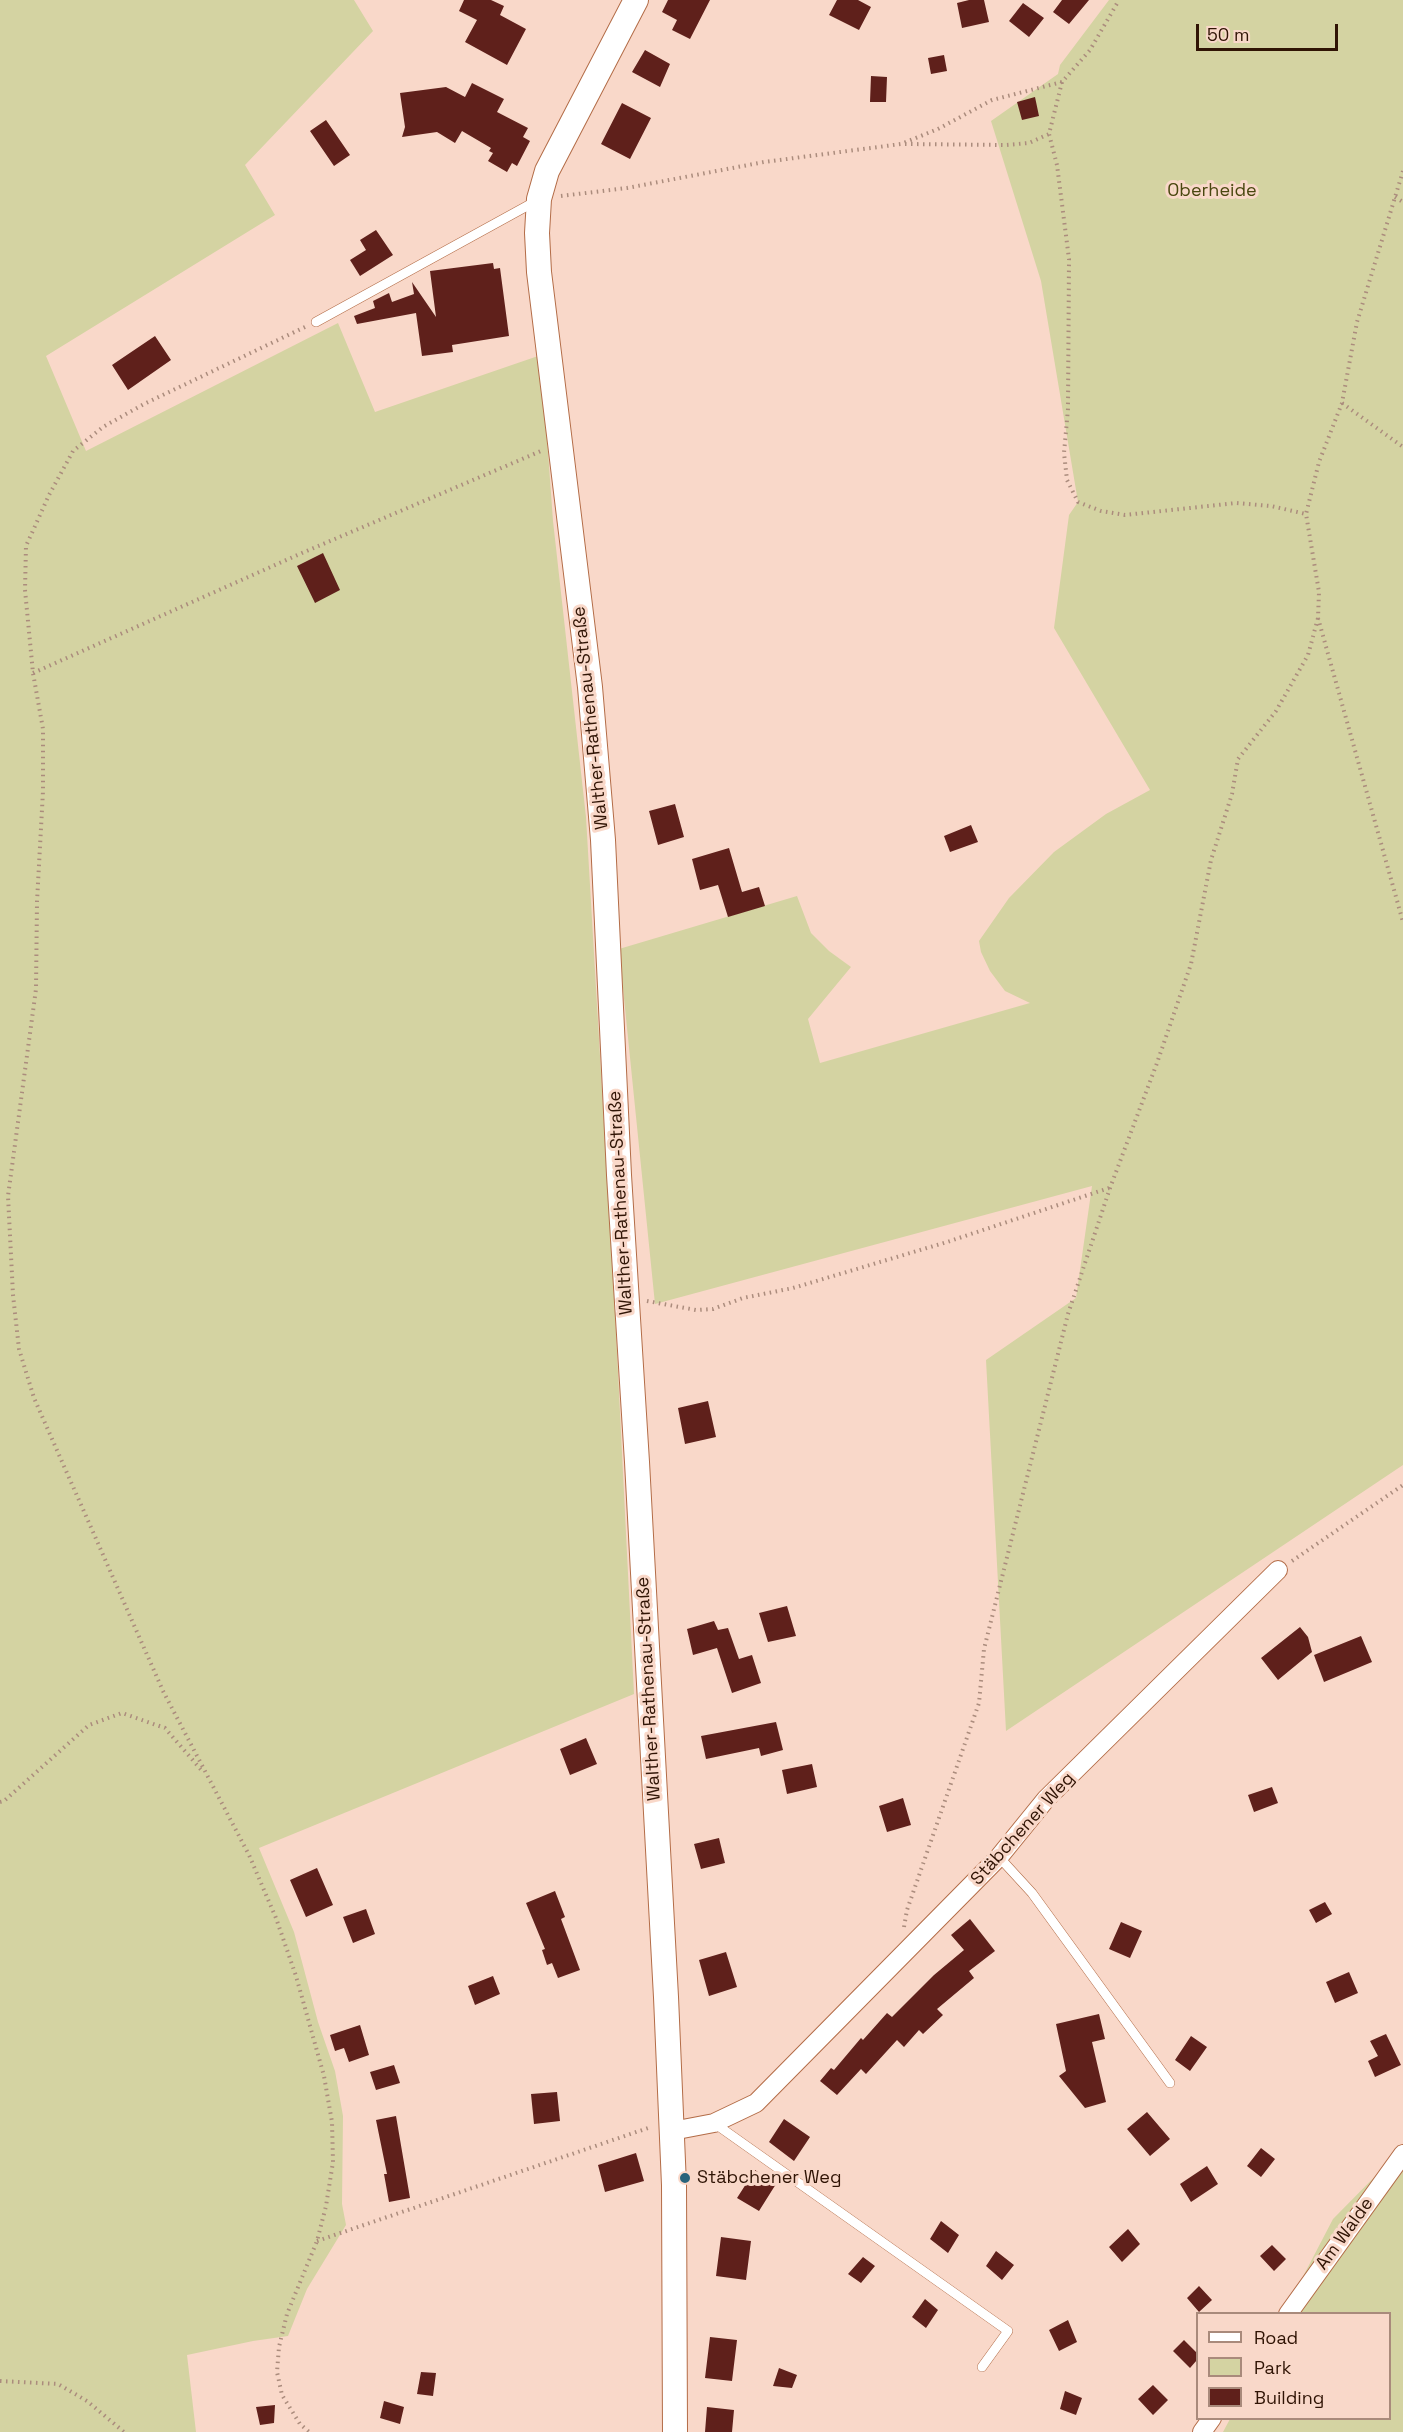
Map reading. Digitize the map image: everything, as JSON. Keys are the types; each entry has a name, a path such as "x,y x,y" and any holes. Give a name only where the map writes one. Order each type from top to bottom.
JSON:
{"street":[{"name":"Walther-Rathenau-Straße","path":"636,0 547,171 539,199 537,233 539,272 590,687 603,840 672,2127 675,2432"},
{"name":"Stäbchener Weg","path":"672,2127 714,2123 756,2103 999,1857 1046,1799 1278,1570"},
{"name":"Am Walde","path":"1289,2312 1403,2154"}],"lane":[{"path":"316,322 539,199"},
{"path":"999,1857 1032,1893 1170,2083"},
{"path":"714,2123 1008,2331 982,2367"}],"path":[{"path":"1119,0 1090,50 1062,82 1049,134 1057,165 1069,259 1068,409 1064,453 1066,480 1078,502 1101,511 1125,515 1236,503 1271,506 1306,514"},
{"path":"902,144 938,129 992,100 1062,82"},
{"path":"539,199 627,188 764,162 902,144 1006,145 1029,143 1049,134"},
{"path":"898,1960 907,1910 979,1703 984,1649 1068,1314 1110,1188 1191,964 1211,860 1232,794 1238,759 1276,711 1308,655 1318,618 1319,592 1306,514 1319,462 1342,403 1357,322 1403,171"},
{"path":"1395,196 1403,202"},
{"path":"309,2432 300,2424 282,2395 277,2372 279,2347 287,2314 317,2241 326,2206 333,2162 332,2122 324,2076 297,1976 276,1918 249,1855 163,1691 34,1398 19,1349 8,1196 36,989 43,729 33,673 25,590 26,546 49,495 73,451 103,427 144,404 316,322"},
{"path":"1342,403 1403,447"},
{"path":"33,673 302,553 560,442"},
{"path":"1318,618 1403,922"},
{"path":"626,1302 646,1301 696,1310 713,1309 743,1298 793,1288 947,1242 1110,1188"},
{"path":"1278,1570 1403,1485"},
{"path":"0,1802 4,1801 89,1725 122,1713 165,1728 209,1778"},
{"path":"317,2241 661,2124 672,2127"},
{"path":"0,2381 58,2384 87,2401 124,2432"}],"green space":[{"path":"0,0 354,0 373,31 245,165 275,215 46,356 86,451 338,323 375,412 541,355 553,521 586,817 615,1312 634,1694 259,1848 294,1932 318,2022 335,2071 343,2116 342,2204 346,2225 307,2289 288,2336 187,2355 196,2432 0,2432"},
{"name":"Oberheide","path":"1109,0 1403,0 1403,1465 1006,1731 986,1360 1076,1298 1092,1186 655,1304 619,949 797,896 811,933 829,951 851,967 808,1019 820,1063 1030,1003 1005,991 990,971 981,952 979,941 1009,898 1054,852 1106,814 1150,790 1054,628 1069,515 1078,502 1041,281 991,121 1058,74 1060,65"},
{"path":"1403,2148 1403,2432 1223,2432 1229,2420 1391,2420 1391,2312 1285,2312 1333,2219"}],"building":[{"path":"464,0 491,0 504,6 500,15 526,29 507,65 465,42 477,20 459,11"},
{"path":"668,0 710,0 690,39 672,30 677,20 662,12"},
{"path":"837,0 858,0 871,7 859,30 829,15"},
{"path":"984,0 989,22 962,28 957,3"},
{"path":"1062,0 1089,0 1069,24 1053,12"},
{"path":"1023,3 1044,18 1029,37 1009,21"},
{"path":"645,50 670,64 660,87 632,72"},
{"path":"944,55 947,71 931,74 928,58"},
{"path":"871,76 887,77 886,102 870,102"},
{"path":"472,83 504,99 497,112 528,128 523,137 530,141 517,166 512,163 507,172 488,161 493,153 489,151 491,148 462,131 455,143 437,132 402,137 405,127 400,93 446,87 465,97"},
{"path":"1035,97 1039,116 1022,120 1017,102"},
{"path":"622,103 651,118 630,159 601,144"},
{"path":"326,120 350,155 334,166 310,131"},
{"path":"376,230 393,255 360,276 350,260 366,250 360,240"},
{"path":"493,263 494,269 500,268 509,336 452,345 453,352 422,356 416,313 357,324 354,316 375,308 373,301 389,293 392,302 414,294 412,282 436,317 430,271"},
{"path":"155,336 171,360 128,390 112,365"},
{"path":"323,553 340,590 315,603 297,566"},
{"path":"675,804 684,837 658,845 649,811"},
{"path":"971,825 978,842 950,852 944,836"},
{"path":"729,848 742,892 759,887 765,906 728,917 718,885 700,890 692,859"},
{"path":"708,1401 716,1437 685,1444 678,1408"},
{"path":"787,1606 796,1636 768,1642 759,1613"},
{"path":"714,1621 718,1630 728,1628 739,1659 752,1655 761,1683 732,1693 717,1648 693,1655 687,1629"},
{"path":"1300,1627 1308,1637 1312,1652 1278,1680 1261,1658"},
{"path":"1361,1636 1372,1662 1324,1682 1314,1655"},
{"path":"776,1722 783,1750 761,1756 759,1748 706,1759 701,1736"},
{"path":"586,1738 597,1764 570,1775 560,1749"},
{"path":"812,1764 817,1787 787,1794 782,1770"},
{"path":"1272,1787 1278,1803 1254,1812 1248,1795"},
{"path":"903,1798 911,1825 887,1832 879,1806"},
{"path":"719,1838 725,1863 701,1869 694,1844"},
{"path":"317,1868 333,1905 306,1917 290,1880"},
{"path":"555,1891 565,1917 561,1919 580,1970 558,1978 552,1963 547,1965 542,1950 545,1949 526,1903"},
{"path":"1325,1902 1332,1914 1316,1923 1309,1910"},
{"path":"366,1909 375,1934 353,1943 343,1917"},
{"path":"970,1919 995,1951 969,1971 974,1978 937,2009 943,2015 923,2034 919,2030 904,2047 897,2040 866,2074 861,2069 837,2095 820,2081 831,2068 834,2070 861,2038 863,2040 887,2013 892,2017 934,1975 964,1950 951,1935"},
{"path":"1121,1922 1142,1931 1130,1958 1109,1949"},
{"path":"726,1952 737,1987 709,1996 699,1960"},
{"path":"1349,1972 1358,1993 1335,2003 1326,1982"},
{"path":"493,1976 500,1994 475,2005 468,1986"},
{"path":"1099,2014 1105,2039 1092,2042 1106,2102 1085,2108 1059,2076 1066,2071 1056,2024"},
{"path":"360,2025 369,2055 349,2062 344,2048 335,2051 330,2035"},
{"path":"1386,2034 1401,2065 1375,2077 1368,2061 1378,2056 1370,2041"},
{"path":"1191,2036 1207,2047 1190,2071 1175,2060"},
{"path":"394,2065 400,2083 376,2090 370,2072"},
{"path":"557,2092 560,2121 534,2124 531,2094"},
{"path":"1147,2112 1170,2139 1150,2156 1127,2129"},
{"path":"396,2116 410,2198 389,2202 384,2174 387,2174 376,2120"},
{"path":"784,2119 810,2137 794,2161 769,2142"},
{"path":"1261,2148 1275,2159 1261,2177 1247,2166"},
{"path":"636,2153 644,2181 605,2192 598,2165"},
{"path":"1207,2166 1218,2184 1191,2202 1180,2184"},
{"path":"755,2170 776,2184 759,2211 737,2198"},
{"path":"941,2221 959,2235 948,2253 930,2239"},
{"path":"1128,2229 1140,2244 1122,2262 1109,2247"},
{"path":"721,2237 751,2241 746,2280 716,2276"},
{"path":"1272,2245 1286,2259 1274,2271 1260,2256"},
{"path":"996,2251 1014,2265 1002,2280 986,2266"},
{"path":"863,2257 875,2266 861,2283 848,2274"},
{"path":"1199,2286 1212,2300 1199,2312 1187,2298"},
{"path":"925,2299 938,2310 926,2328 912,2317"},
{"path":"1068,2320 1077,2342 1059,2351 1049,2330"},
{"path":"710,2337 737,2340 732,2381 705,2378"},
{"path":"1184,2340 1196,2352 1196,2361 1190,2368 1173,2351"},
{"path":"779,2368 797,2375 792,2388 773,2386"},
{"path":"421,2372 436,2373 433,2396 417,2394"},
{"path":"1153,2385 1168,2400 1153,2415 1138,2399"},
{"path":"1065,2391 1082,2398 1076,2415 1060,2409"},
{"path":"384,2401 404,2407 400,2424 380,2418"},
{"path":"275,2405 274,2423 260,2425 256,2407"},
{"path":"707,2407 734,2410 732,2432 705,2432"}],"place":[{"name":"Stäbchener Weg","path":"685,2178"}]}
